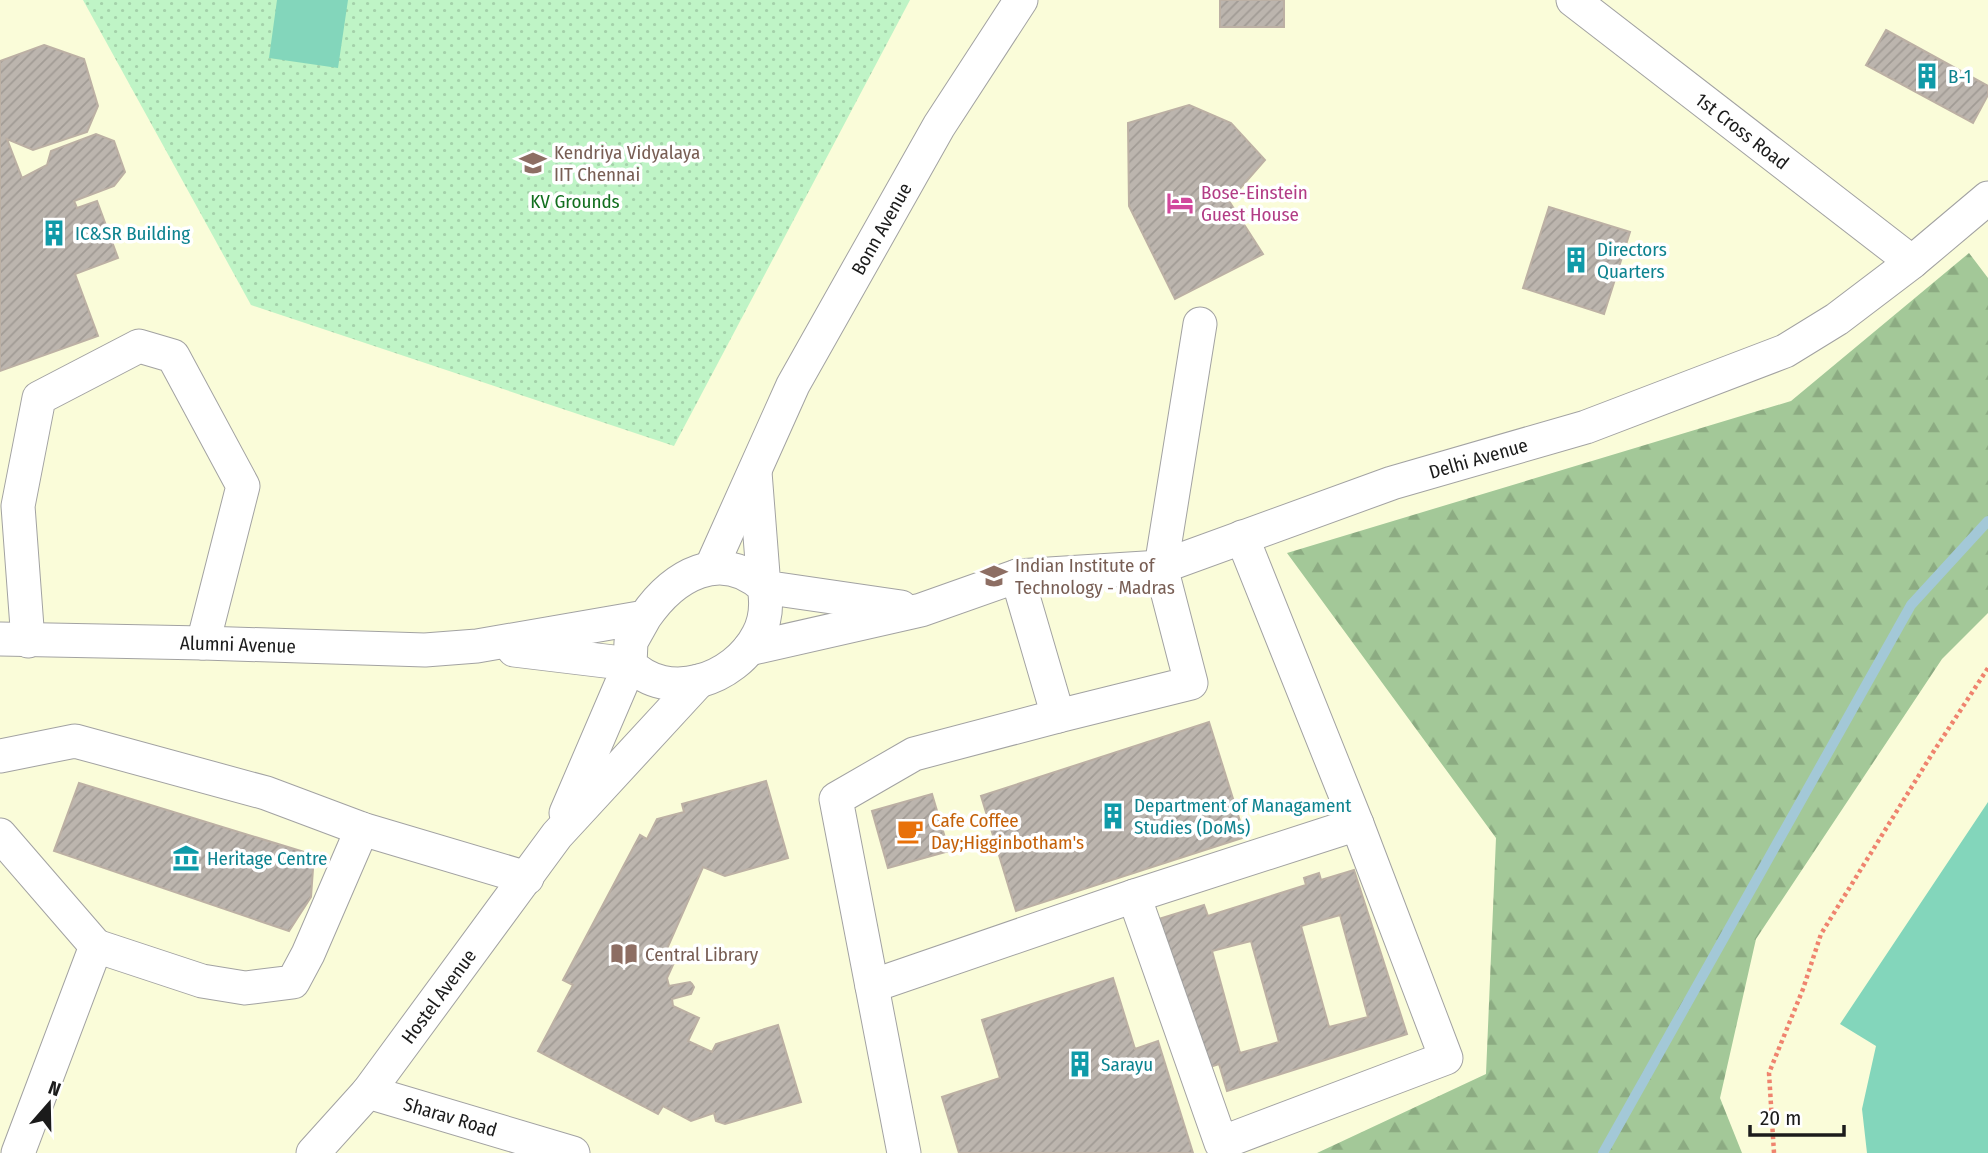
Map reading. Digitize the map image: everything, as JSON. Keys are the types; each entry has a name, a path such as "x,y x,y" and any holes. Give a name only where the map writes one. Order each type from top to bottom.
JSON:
{"street":[{"name":"Bonn Avenue","path":"711,568 793,385 939,126 1021,0"},
{"name":"1st Cross Road","path":"1587,4 1913,262"},
{"name":"Delhi Avenue","path":"749,649 921,610 1017,576 1161,567 1392,483 1586,427 1785,351 1837,319 1913,262 1988,198"},
{"path":"904,1153 836,799 914,754 1191,682 1161,567 1200,324"},
{"path":"14,640 18,506 39,398 139,346 173,356 243,486 203,643"},
{"path":"477,646 629,664 639,674 655,682 676,685 719,674 749,649 759,634 765,616 755,467"},
{"path":"1134,896 1222,1143 1446,1058 1357,824 1242,537"},
{"path":"557,835 629,664 631,642 660,598 681,580 711,568 730,568 743,571 764,587 921,610"},
{"path":"1017,576 1058,716"},
{"path":"477,646 645,617"},
{"name":"Alumni Avenue","path":"14,640 425,650 477,646"},
{"path":"557,835 699,681"},
{"path":"0,757 75,741 266,793 362,830 527,878"},
{"path":"872,986 1134,896 1357,824"},
{"path":"0,835 96,946 202,981 245,988 293,982 362,830"},
{"name":"Hostel Avenue","path":"313,1153 368,1092 557,835"},
{"path":"18,1153 96,946"},
{"name":"Sharav Road","path":"368,1092 573,1153"}],"path":[{"path":"1774,1153 1769,1073 1803,989 1821,934 1988,668"}],"shaded area":[{"name":"Indian Institute of Technology - Madras","path":"0,0 1988,0 1988,1153 0,1153"}],"green space":[{"name":"KV Grounds","path":"83,0 910,0 674,446 251,305"},
{"path":"277,0 348,0 338,68 269,58"},
{"path":"1969,253 1988,278 1988,613 1942,659 1756,939 1720,1098 1742,1153 1317,1153 1486,1074 1496,838 1287,553 1791,401"},
{"path":"1988,802 1988,1153 1867,1153 1862,1109 1876,1046 1840,1024"}],"building":[{"path":"1220,0 1284,0 1284,27 1220,27"},
{"name":"B-1","path":"1886,30 1988,86 1988,95 1973,123 1866,65"},
{"name":"IC&SR Building","path":"44,45 84,59 98,106 87,132 33,150 7,139 22,178 47,165 51,151 96,134 114,141 125,172 114,186 74,201 77,208 97,201 118,258 75,274 98,336 0,371 0,61"},
{"name":"Bose-Einstein Guest House","path":"1189,105 1231,123 1265,160 1229,201 1263,254 1175,299 1129,206 1128,123"},
{"name":"Directors Quarters","path":"1549,207 1630,232 1604,314 1523,288"},
{"name":"Department of Managament Studies (DoMs)","path":"1209,722 1245,837 1016,911 981,796"},
{"name":"Central Library","path":"766,781 788,858 725,876 703,867 666,951 677,956 667,978 669,986 690,982 694,987 691,994 672,999 673,1006 699,1018 688,1041 712,1052 716,1044 778,1025 801,1102 725,1124 716,1121 714,1113 691,1121 663,1106 658,1114 538,1051 573,985 563,980 640,835 647,839 657,819 684,812 682,804"},
{"path":"79,783 314,855 311,897 289,931 54,851"},
{"name":"Cafe Coffee Day;Higginbotham's","path":"932,794 949,851 888,868 872,811"},
{"path":"1354,870 1407,1034 1227,1091 1219,1064 1207,1068 1159,919 1204,905 1208,916 1306,885 1304,878 1319,873 1321,880","holes":["1340,915 1368,1017 1329,1027 1301,926","1251,941 1279,1042 1240,1053 1212,951"]},
{"name":"Sarayu","path":"1113,978 1135,1049 1158,1041 1193,1153 959,1153 942,1097 1000,1078 982,1020"}],"waterway":[{"path":"1603,1153 1911,605 1988,521"}],"place":[{"name":"B-1","path":"1927,76"},
{"name":"Kendriya Vidyalaya IIT Chennai","path":"533,163"},
{"name":"Bose-Einstein Guest House","path":"1180,203"},
{"name":"IC&SR Building","path":"54,233"},
{"name":"Directors Quarters","path":"1576,260"},
{"name":"Indian Institute of Technology - Madras","path":"994,576"},
{"name":"Department of Managament Studies (DoMs)","path":"1113,816"},
{"name":"Cafe Coffee Day;Higginbotham's","path":"910,831"},
{"name":"Heritage Centre","path":"186,858"},
{"name":"Central Library","path":"624,954"},
{"name":"Sarayu","path":"1080,1064"}]}
